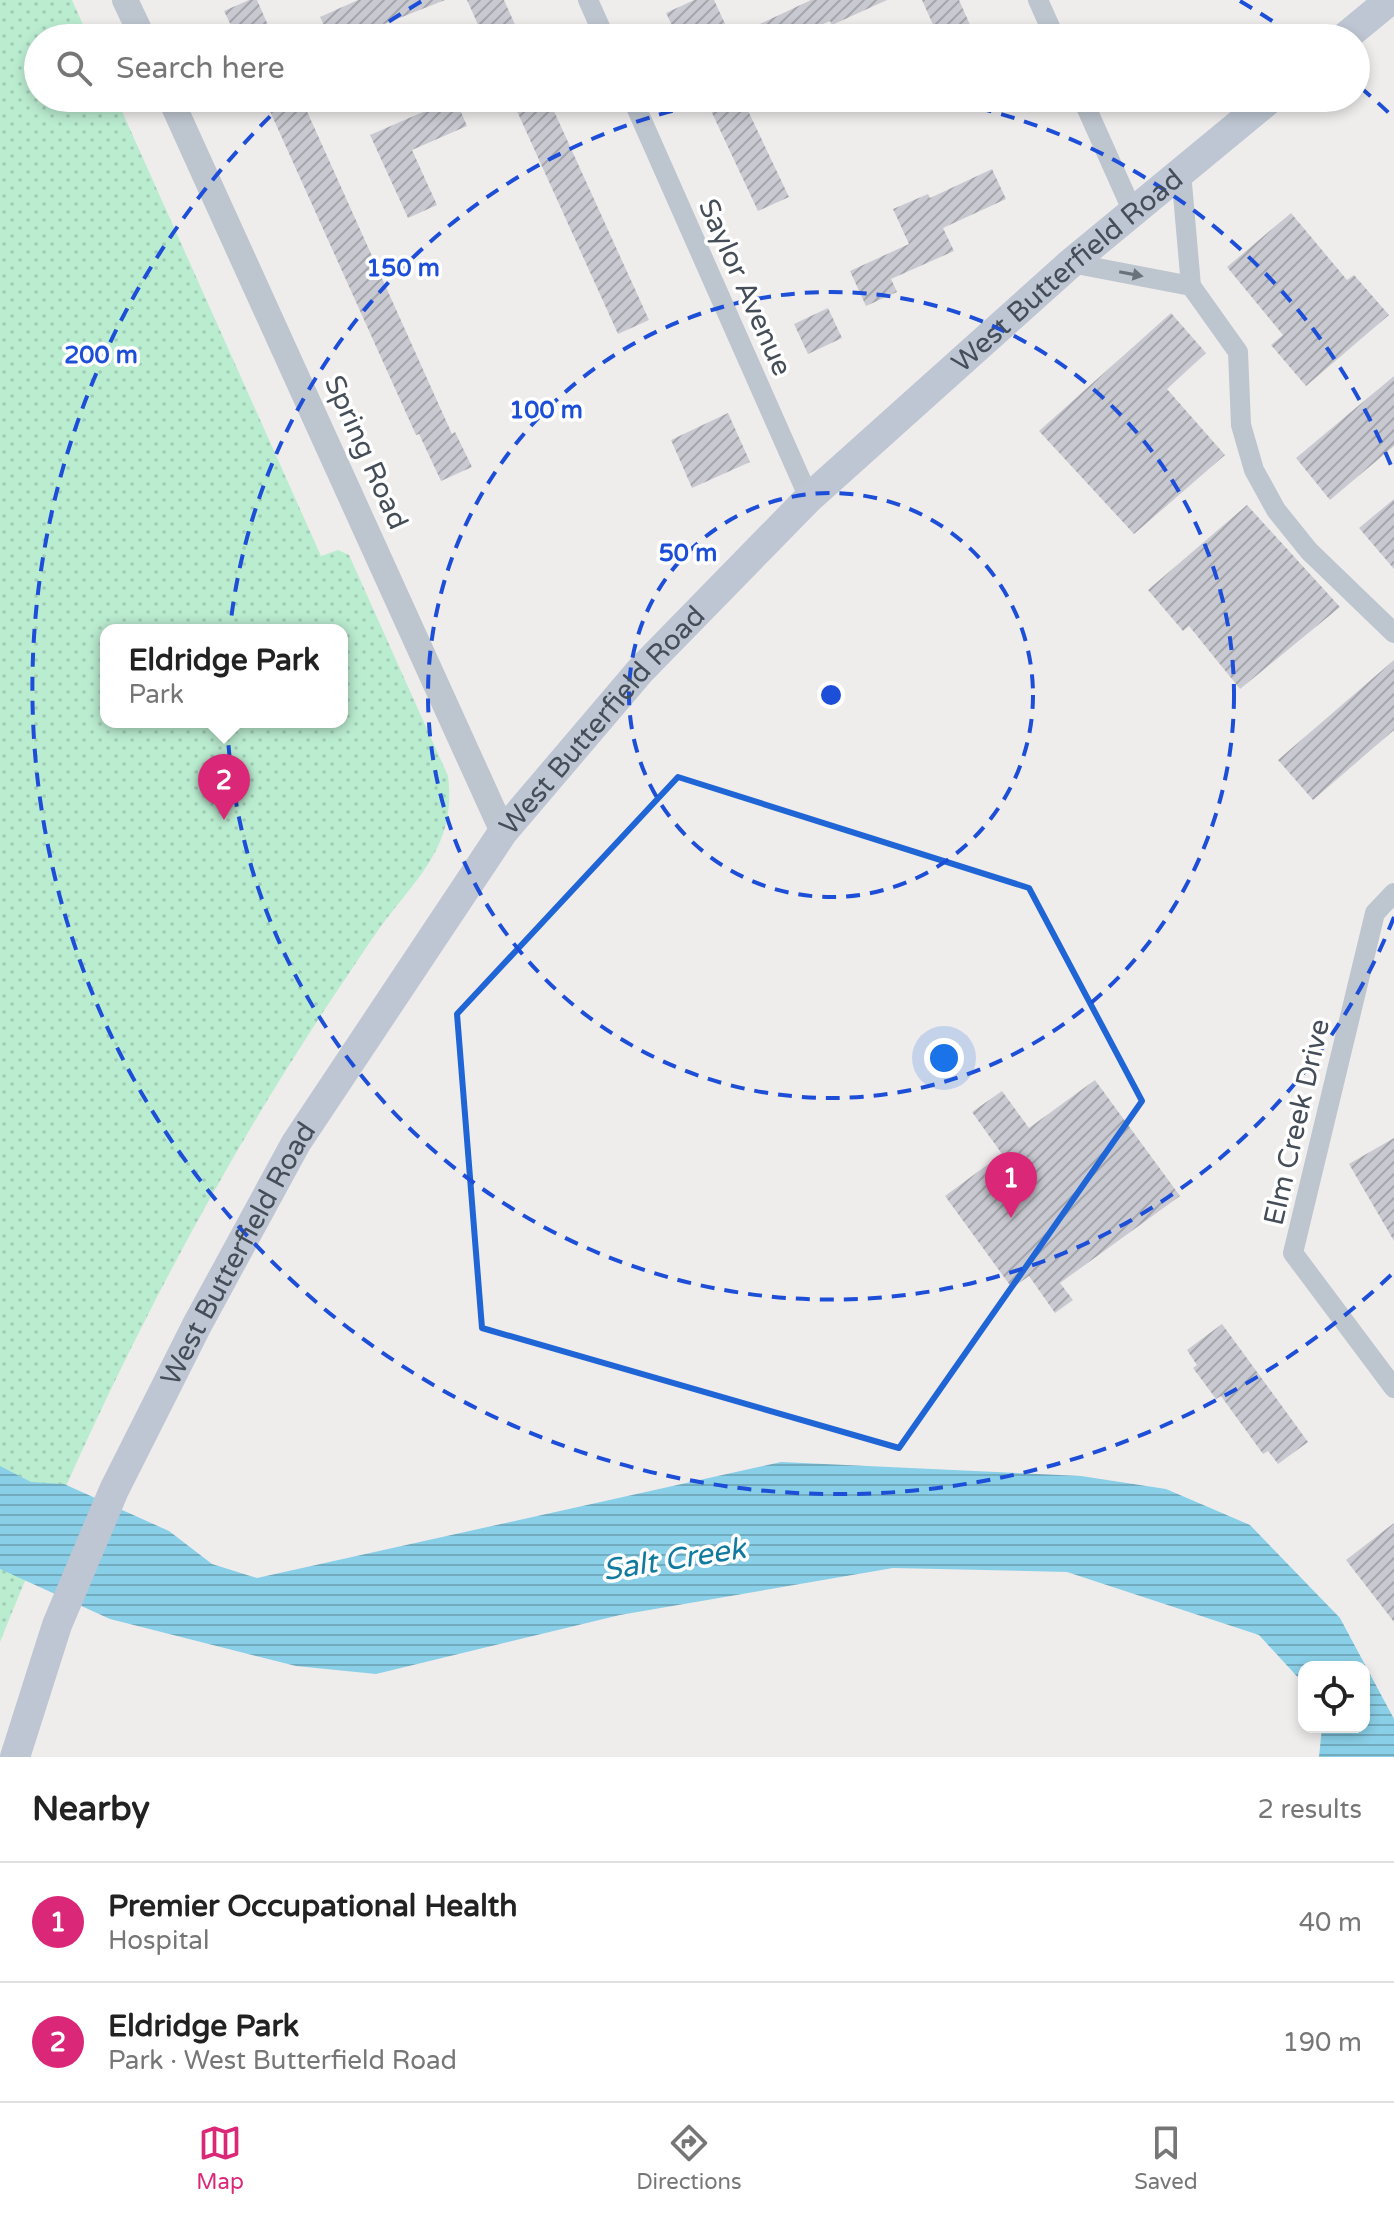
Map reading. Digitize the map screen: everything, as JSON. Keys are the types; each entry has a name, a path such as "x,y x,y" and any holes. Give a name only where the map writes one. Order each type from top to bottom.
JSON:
{"main road":[{"path":"1361,24 1390,0"},
{"name":"West Butterfield Road","path":"15,1757 57,1625 114,1490 197,1325 296,1143 503,832 640,671 809,498 1071,263 1254,112"}],"street":[{"path":"125,0 136,24"},
{"path":"588,0 599,24"},
{"path":"1038,0 1049,24"},
{"name":"Spring Road","path":"176,112 503,832"},
{"name":"Saylor Avenue","path":"638,112 809,498"},
{"path":"1088,112 1133,212"},
{"path":"1181,172 1191,286 1238,352 1241,425 1254,470 1276,510 1309,551 1394,633"},
{"path":"1071,263 1191,286"},
{"name":"Elm Creek Drive","path":"1394,893 1375,913 1293,1253 1394,1388"}],"highlighted area":[{"path":"678,777 1029,888 1142,1101 899,1448 482,1328 457,1014"}],"green space":[{"path":"0,0 72,0 83,24 24,24 24,112 122,112 321,556 338,550 349,555 448,776 449,801 446,822 431,859 379,929 285,1071 193,1229 110,1391 0,1642"}],"water":[{"name":"Salt Creek","path":"781,1462 1081,1476 1166,1489 1250,1525 1340,1618 1363,1661 1298,1661 1298,1677 1259,1635 1067,1572 893,1568 620,1615 376,1674 296,1666 110,1619 0,1569 0,1466 31,1482 64,1484 169,1531 212,1564 257,1578"},
{"path":"1370,1674 1394,1719 1394,1757 1319,1757 1321,1733 1370,1733"}],"building":[{"path":"249,0 257,0 268,24 230,24 224,11"},
{"path":"358,0 445,0 384,24 323,24 320,17"},
{"path":"467,0 504,0 515,24 478,24"},
{"path":"694,0 714,0 725,24 671,24 666,13"},
{"path":"811,0 887,0 834,24 830,21 823,24 760,24"},
{"path":"922,0 959,0 970,24 933,24"},
{"path":"270,112 307,112 452,434 455,432 472,467 441,481 419,434 416,435"},
{"path":"423,112 461,112 467,126 412,150 437,205 408,218 370,135"},
{"path":"517,112 554,112 649,320 618,334"},
{"path":"712,112 749,112 789,197 758,211"},
{"path":"992,169 1006,199 943,228 954,251 891,279 897,292 866,306 850,271 909,244 893,209 928,194 930,198"},
{"path":"1291,213 1347,280 1354,275 1389,315 1306,386 1271,345 1283,335 1227,267"},
{"path":"828,308 842,338 808,354 794,324"},
{"path":"1171,313 1206,353 1167,389 1225,455 1134,534 1039,431"},
{"path":"1394,376 1394,446 1330,500 1296,458"},
{"path":"728,413 750,462 692,488 671,440"},
{"path":"1394,499 1394,569 1359,528"},
{"path":"1247,505 1340,607 1240,689 1189,626 1183,631 1148,590"},
{"path":"1394,660 1394,730 1313,800 1278,760"},
{"path":"1095,1080 1180,1196 1060,1283 1073,1300 1055,1313 1029,1276 1012,1288 945,1196 1002,1154 972,1112 1002,1091 1029,1128"},
{"path":"1394,1138 1394,1241 1349,1164"},
{"path":"1222,1324 1308,1442 1278,1464 1268,1451 1263,1454 1221,1396 1216,1399 1193,1368 1197,1365 1187,1350"},
{"path":"1394,1523 1394,1622 1346,1560"}],"place":[{"name":"Eldridge Park","path":"224,820"},
{"name":"Premier Occupational Health","path":"1011,1218"}]}
